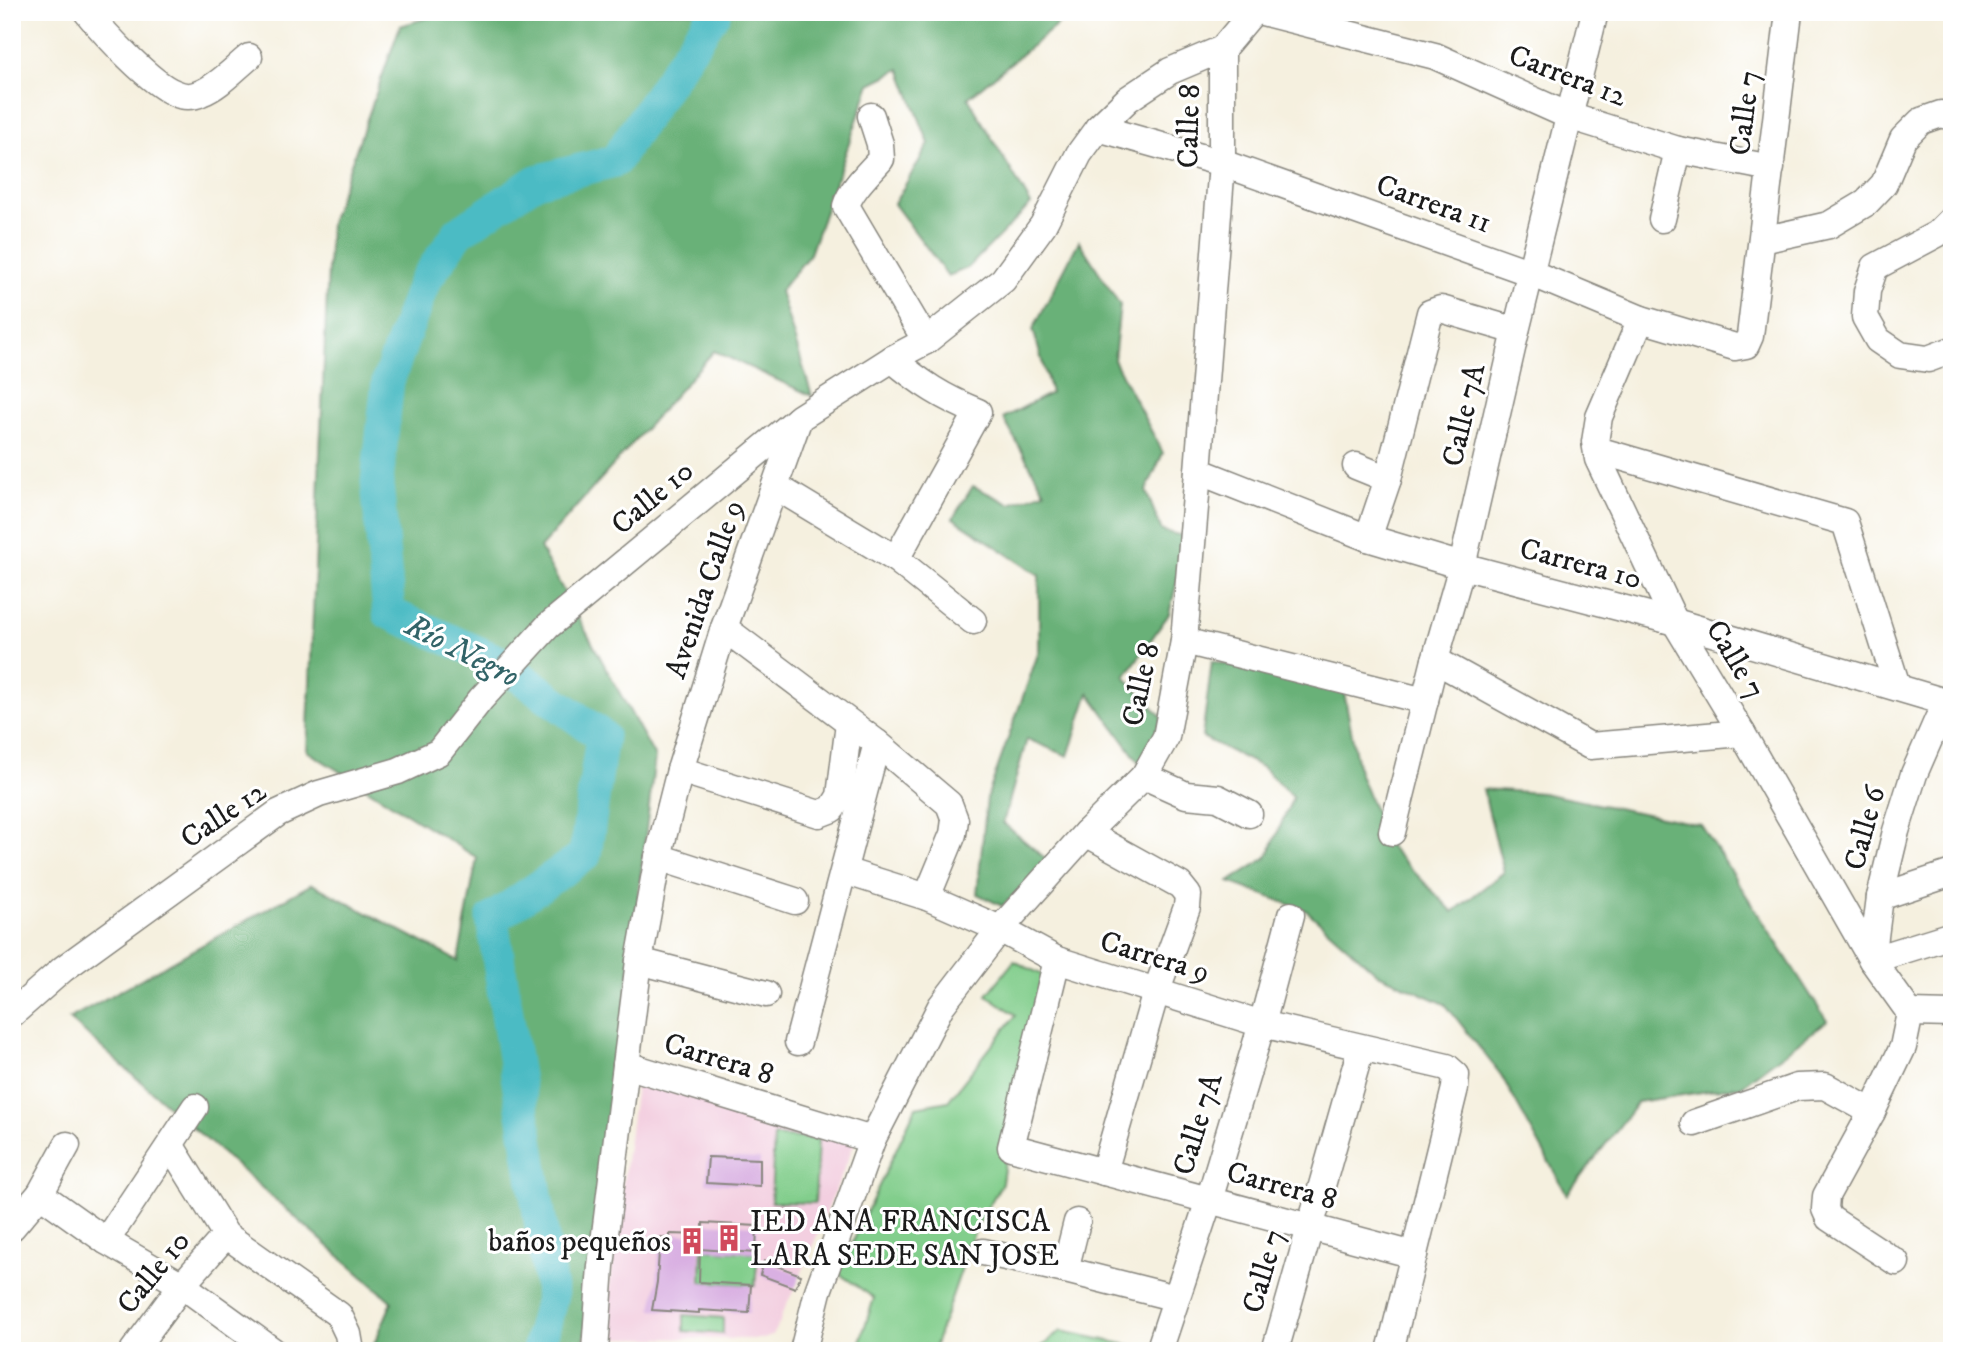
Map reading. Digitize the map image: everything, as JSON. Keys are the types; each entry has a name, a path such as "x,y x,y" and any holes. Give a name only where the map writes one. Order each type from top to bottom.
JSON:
{"street":[{"path":"87,12 124,52 173,93 187,96 201,94 249,57"},
{"path":"799,418 892,359 926,341 1003,280 1043,225 1079,154 1098,128 1128,99 1170,71 1222,49 1253,12"},
{"name":"Carrera 12","path":"1262,12 1435,56 1569,116 1678,149 1771,168"},
{"name":"Calle 7A","path":"1392,832 1435,660 1462,566 1516,331 1595,12"},
{"name":"Calle 7","path":"1746,345 1750,336 1789,12"},
{"name":"Calle 8","path":"803,1351 818,1291 872,1140 941,1006 1000,929 1086,833 1144,776 1166,737 1184,641 1198,471 1222,163 1222,49"},
{"path":"1762,240 1829,225 1866,203 1884,184 1903,139 1921,121 1941,114 1952,117"},
{"path":"871,116 880,144 881,159 847,201 846,206 926,341"},
{"name":"Carrera 11","path":"1098,128 1222,163 1531,273 1641,319 1735,347 1746,345"},
{"path":"1661,219 1678,149"},
{"path":"1952,219 1937,234 1875,267 1867,290 1865,317 1878,340 1900,355 1928,359 1952,350"},
{"path":"1368,538 1388,479 1430,313 1441,309 1516,331"},
{"name":"Calle 7","path":"1641,319 1599,417 1595,442 1598,459 1675,622 1872,960 1910,1013"},
{"path":"892,359 918,381 947,399 978,412 896,559"},
{"name":"Avenida Calle 9","path":"598,1350 601,1266 639,961 658,857 680,770 724,628 799,418"},
{"name":"Calle 10","path":"481,699 548,626 799,418"},
{"path":"1597,450 1845,522 1897,686"},
{"path":"1356,466 1388,479"},
{"name":"Carrera 10","path":"1198,471 1368,538 1897,686 1947,715"},
{"path":"775,486 896,559 973,621"},
{"path":"724,628 877,743 949,804 955,820 953,834 926,897"},
{"path":"1184,641 1425,701"},
{"path":"1435,660 1590,746 1742,733"},
{"name":"Calle 12","path":"12,1014 63,968 278,813 319,794 398,771 439,752 481,699"},
{"name":"Calle 6","path":"1872,960 1880,897 1896,831 1914,774 1947,715"},
{"path":"680,770 819,814 832,809 839,796 849,723"},
{"path":"798,1042 877,743"},
{"path":"1144,776 1186,795 1218,798 1249,814"},
{"path":"1086,833 1180,885 1188,895 1187,907 1156,992 1104,1172"},
{"path":"658,857 795,901"},
{"name":"Carrera 9","path":"844,871 926,897 1000,929 1057,960 1262,1024 1447,1067 1456,1075 1455,1088 1414,1255"},
{"path":"1880,897 1952,873"},
{"name":"Calle 7A","path":"1159,1351 1209,1200 1262,1024 1291,915"},
{"path":"1872,960 1952,935"},
{"name":"Carrera 8","path":"1057,960 1011,1147 1414,1255"},
{"path":"639,961 766,993"},
{"path":"1896,1262 1829,1218 1825,1209 1826,1196 1903,1048 1910,1013 1952,1014"},
{"name":"Calle 7","path":"1275,1351 1361,1048"},
{"name":"Carrera 8","path":"626,1065 872,1140"},
{"path":"1694,1123 1797,1087 1825,1086 1872,1112"},
{"path":"106,1241 195,1107"},
{"path":"12,1227 40,1194 67,1145"},
{"path":"171,1146 226,1235 339,1314 348,1334 351,1351"},
{"path":"40,1194 106,1241 182,1285 273,1351"},
{"path":"1065,1270 1077,1222"},
{"name":"Calle 10","path":"133,1351 182,1285 226,1235"},
{"path":"984,1252 1176,1298"},
{"path":"1390,1351 1414,1255"}],"shaded area":[{"path":"636,1086 730,1105 855,1142 798,1282 781,1315 780,1323 771,1336 764,1339 607,1338 609,1290"}],"green space":[{"path":"446,12 1073,12 968,98 1031,204 968,268 948,276 894,204 929,144 900,69 870,84 810,254 780,291 812,396 714,351 540,548 655,757 583,1351 371,1351 392,1302 69,1019 312,884 458,961 477,858 307,751 330,223 400,26"},
{"path":"1079,241 1120,305 1114,360 1163,453 1146,491 1162,531 1188,537 1169,614 1125,677 1162,717 1143,768 1089,693 1068,756 1027,739 1003,823 1051,863 1002,906 977,894 987,798 1039,651 1039,575 953,518 973,486 1010,504 1045,492 1003,418 1051,393 1033,329"},
{"path":"1212,661 1344,692 1359,772 1389,846 1453,912 1504,872 1483,789 1542,793 1701,825 1827,1021 1741,1086 1638,1102 1567,1195 1501,1075 1445,1004 1378,974 1307,911 1229,882 1267,857 1293,797 1262,767 1202,737"},
{"path":"1014,961 1049,978 1011,1117 1002,1183 975,1230 933,1351 857,1351 874,1298 838,1273 916,1107 948,1101 1016,1015 987,995"},
{"path":"774,1136 818,1139 815,1203 771,1202"},
{"path":"702,1249 758,1253 755,1286 701,1282"},
{"path":"684,1315 723,1318 723,1334 684,1331"},
{"path":"1061,1331 1144,1348 1144,1351 1036,1351"}],"building":[{"name":"IED ANA FRANCISCA LARA SEDE SAN JOSE","path":"708,1157 760,1159 760,1186 706,1183"},
{"path":"703,1223 757,1226 756,1253 700,1249 699,1282 751,1285 749,1313 652,1310 660,1237 670,1239 670,1234 703,1235"},
{"path":"764,1261 801,1275 795,1288 760,1275"}],"waterway":[{"name":"Río Negro","path":"538,1351 552,1295 492,919 585,855 602,736 498,661 389,613 377,482 388,381 424,282 459,232 536,181 615,161 715,12"}],"place":[{"name":"IED ANA FRANCISCA LARA SEDE SAN JOSE","path":"729,1238"},
{"name":"baños pequeños","path":"692,1241"}]}
